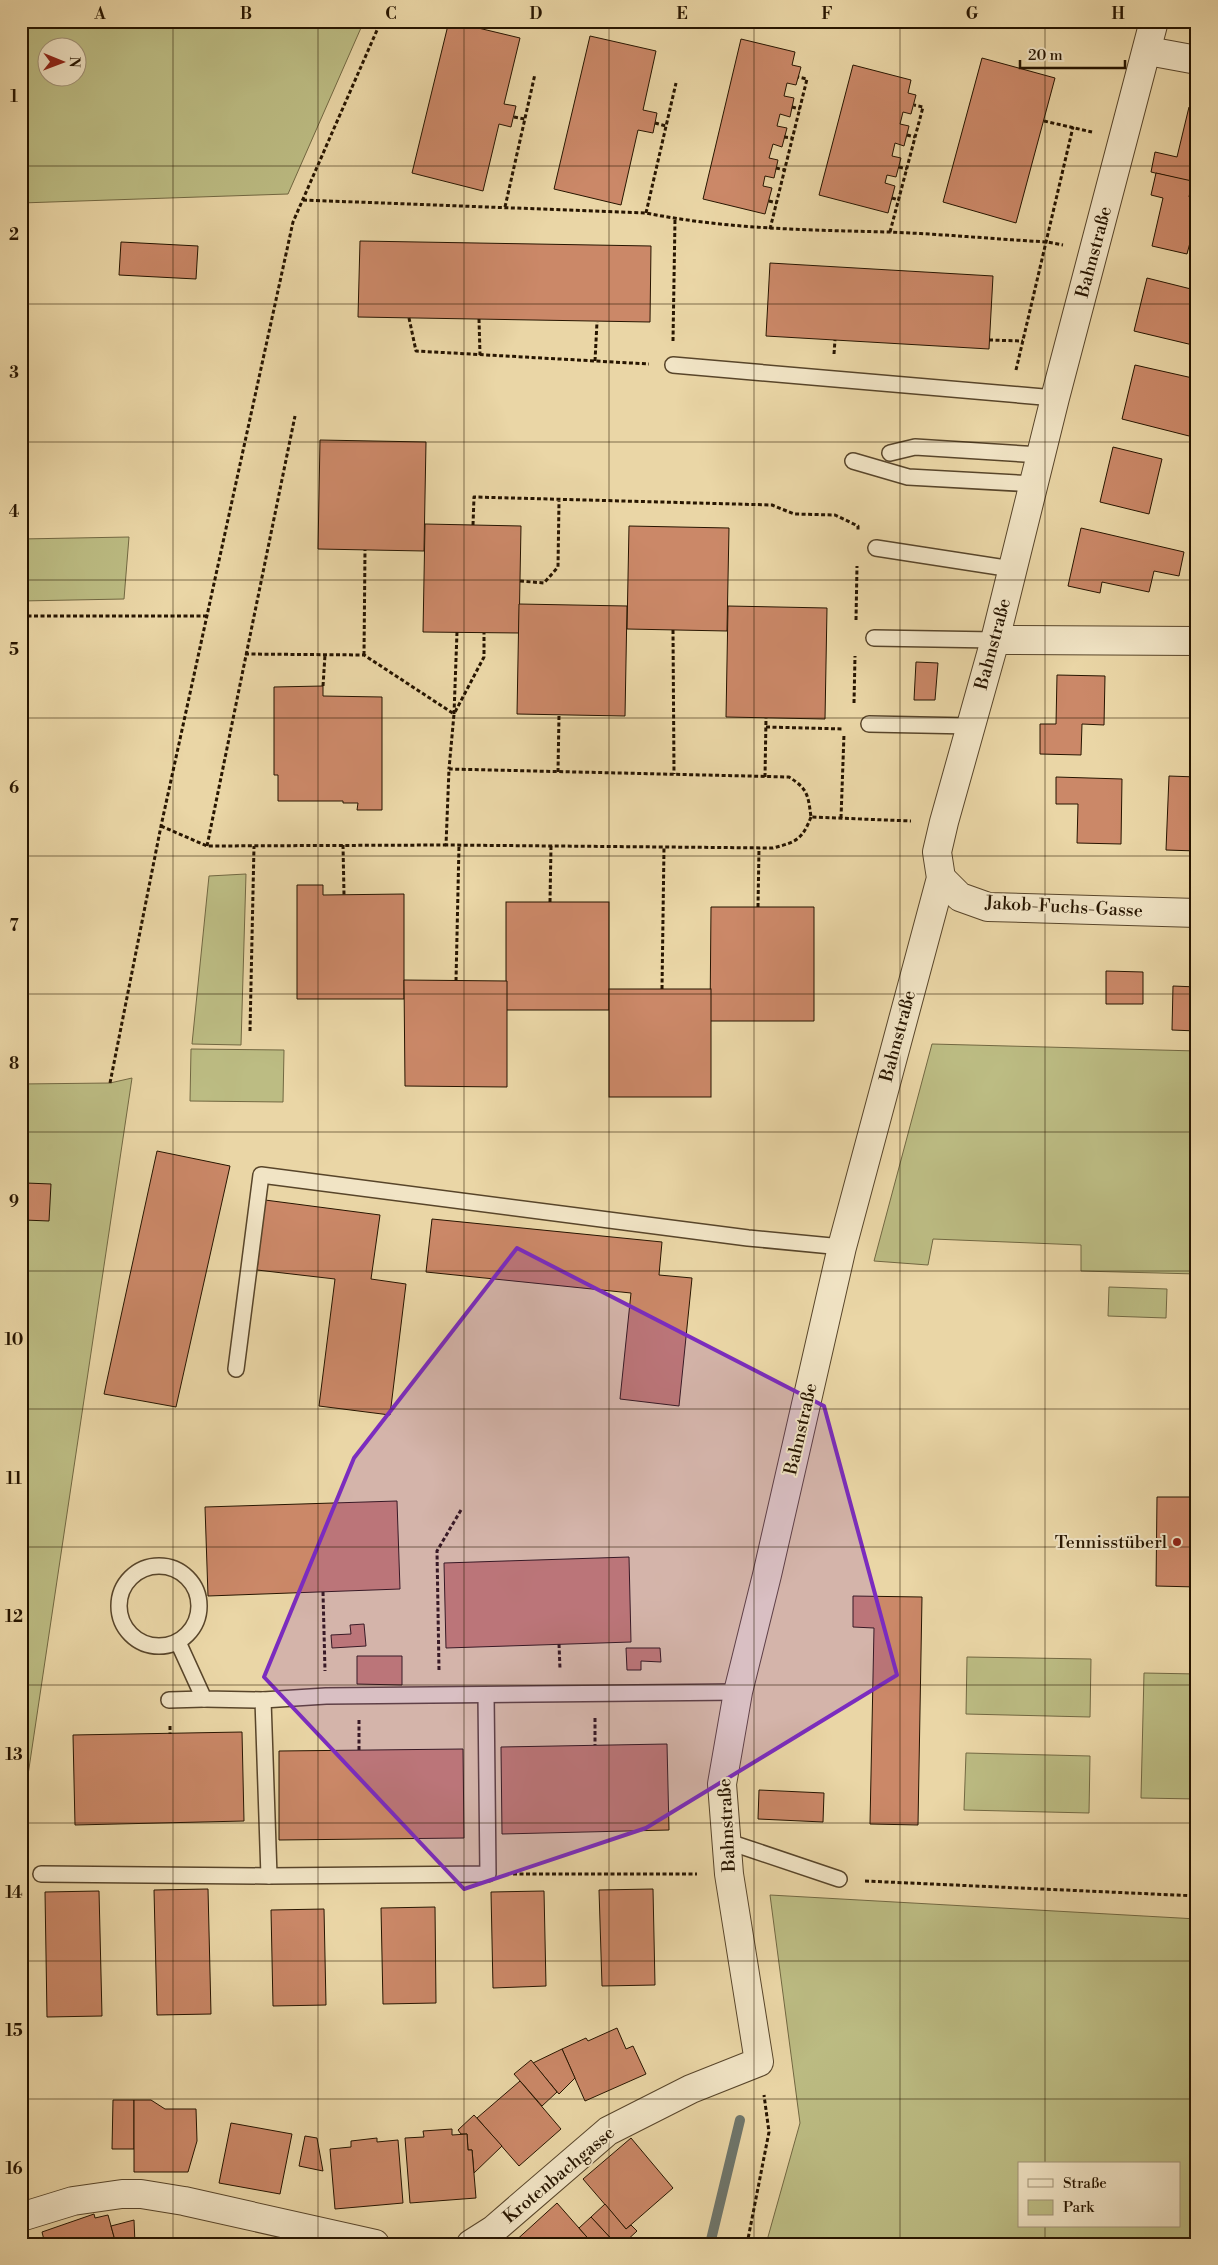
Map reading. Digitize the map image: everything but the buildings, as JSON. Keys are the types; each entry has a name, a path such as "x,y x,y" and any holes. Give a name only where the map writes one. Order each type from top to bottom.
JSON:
{"street":[{"name":"Bahnstraße","path":"759,2062 729,1874 722,1784 738,1692 775,1576 844,1276 842,1247 940,878 938,852 944,822 995,640 1055,398 1148,51 1154,21"},
{"path":"1148,51 1197,60"},
{"path":"995,640 1197,641"},
{"name":"Jakob-Fuchs-Gasse","path":"940,878 960,897 988,907 1197,913"},
{"name":"Krotenbachgasse","path":"471,2244 493,2230 608,2131 690,2090 759,2062"},
{"path":"21,2216 73,2201 122,2194 141,2194 184,2201 375,2244"}],"lane":[{"path":"673,366 1055,398"},
{"path":"890,452 915,447 1041,455"},
{"path":"853,461 908,478 1034,484"},
{"path":"876,548 1012,569"},
{"path":"874,638 995,640"},
{"path":"869,724 972,726"},
{"path":"236,1369 261,1175 748,1238 842,1247"},
{"path":"153,1567 164,1567 178,1571 189,1580 196,1591 199,1605 196,1621 189,1633 178,1642 165,1646 151,1646 139,1642 129,1633 122,1621 119,1607 121,1591 129,1580 140,1571 153,1567"},
{"path":"178,1642 204,1699"},
{"path":"169,1700 262,1700 326,1696 738,1692"},
{"path":"41,1874 269,1876 488,1874 486,1695"},
{"path":"262,1700 269,1876"},
{"path":"726,1841 839,1879"}],"path":[{"path":"110,1083 161,826 293,222 381,21"},
{"path":"505,207 535,74"},
{"path":"770,229 807,79 798,77"},
{"path":"646,213 676,83"},
{"path":"890,232 923,107 914,105"},
{"path":"792,107 800,109"},
{"path":"514,117 525,119"},
{"path":"1044,121 1124,140"},
{"path":"655,123 666,126"},
{"path":"1010,394 1073,127"},
{"path":"907,135 916,138"},
{"path":"784,137 792,138"},
{"path":"899,167 907,169"},
{"path":"776,168 785,170"},
{"path":"892,198 899,200"},
{"path":"303,200 646,213 770,229 890,232 1047,242 1094,251"},
{"path":"769,201 777,203"},
{"path":"409,318 416,351 673,366 675,218"},
{"path":"479,320 480,355"},
{"path":"595,361 596,322"},
{"path":"989,340 1023,341"},
{"path":"207,846 295,416"},
{"path":"473,525 474,497 559,501 772,505 794,514 835,515 858,526 858,533"},
{"path":"520,581 544,582 558,567 559,501"},
{"path":"364,655 366,550"},
{"path":"856,626 857,558"},
{"path":"21,616 207,616"},
{"path":"673,630 674,774"},
{"path":"446,845 457,632"},
{"path":"454,714 484,657 484,633"},
{"path":"245,654 364,655 454,714"},
{"path":"323,686 324,655"},
{"path":"854,704 855,655"},
{"path":"558,772 559,715"},
{"path":"765,777 766,718"},
{"path":"766,727 844,729 849,726"},
{"path":"841,818 844,729"},
{"path":"161,826 207,846 459,845 773,848 796,842 805,832 811,817 808,797 803,785 789,777 449,769"},
{"path":"811,817 944,822"},
{"path":"343,845 344,894"},
{"path":"456,981 459,845"},
{"path":"250,1031 254,846"},
{"path":"550,902 551,846"},
{"path":"662,989 664,847"},
{"path":"758,907 759,848"},
{"path":"440,1695 437,1551 461,1510"},
{"path":"323,1592 326,1696"},
{"path":"488,1874 729,1874"},
{"path":"839,1879 1197,1896"},
{"path":"747,2244 769,2132 759,2062"}],"highlighted area":[{"path":"517,1248 824,1406 897,1675 646,1828 464,1889 264,1677 354,1458"}],"green space":[{"path":"21,21 364,21 288,194 21,203"},
{"path":"129,537 124,599 21,601 21,539"},
{"path":"246,874 241,1045 192,1044 209,876"},
{"path":"932,1044 1197,1051 1197,1274 1081,1271 1081,1245 933,1239 928,1265 874,1261"},
{"path":"191,1049 284,1050 283,1102 190,1101"},
{"path":"132,1078 21,1822 21,1084 110,1083"},
{"path":"1109,1287 1167,1289 1166,1318 1108,1316"},
{"path":"967,1657 1091,1659 1090,1717 966,1714"},
{"path":"1144,1673 1197,1674 1197,1799 1141,1798"},
{"path":"966,1753 1090,1756 1089,1813 964,1810"},
{"path":"770,1895 1197,1919 1197,2244 766,2244 800,2123"}],"waterway":[{"path":"710,2244 740,2120"}],"place":[{"name":"Tennisstüberl","path":"1177,1542"}]}
